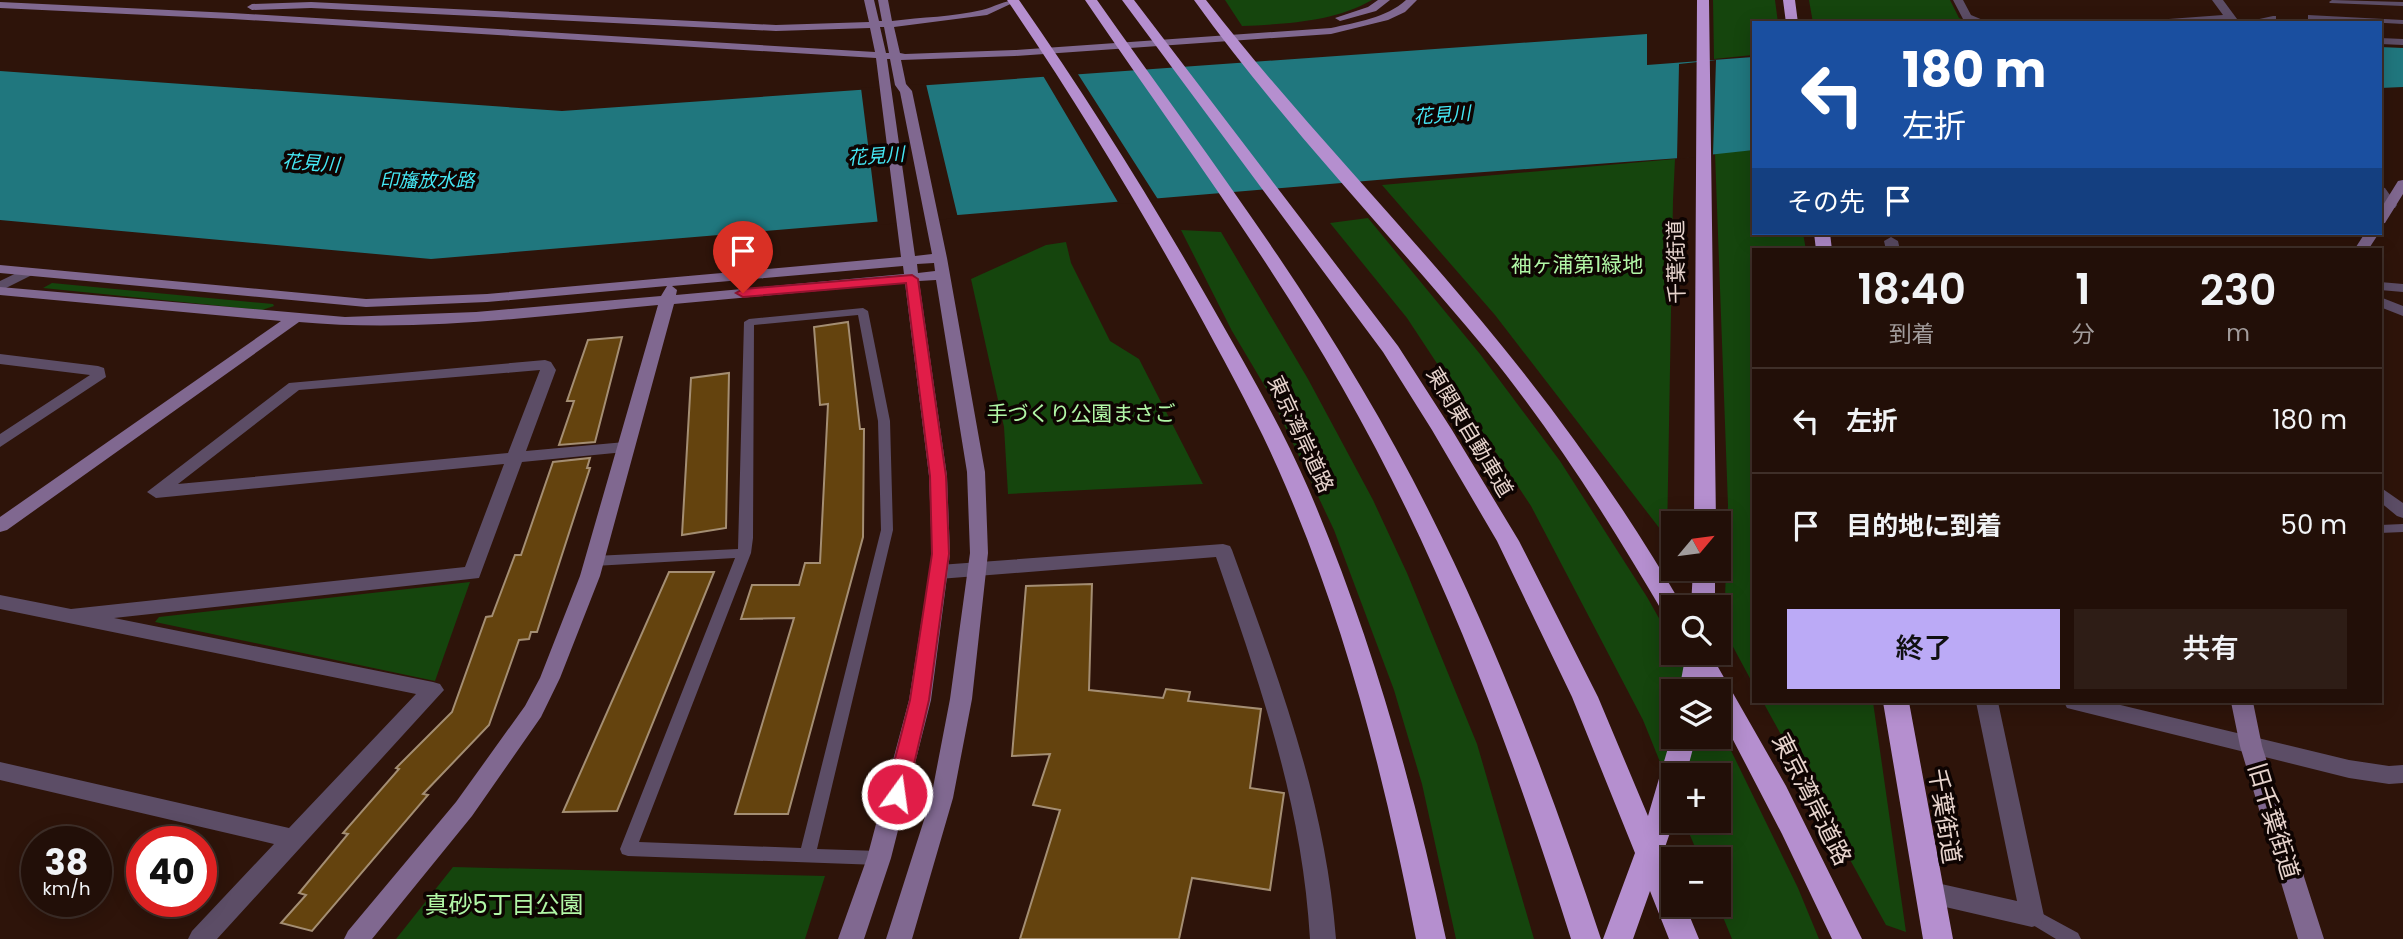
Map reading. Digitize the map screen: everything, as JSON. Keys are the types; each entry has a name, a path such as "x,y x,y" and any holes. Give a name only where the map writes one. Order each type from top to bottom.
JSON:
{"highway":[{"name":"東京湾岸道路","path":"1014,0 1164,235 1259,406 1297,488 1341,600 1382,724 1431,939"},
{"path":"1084,0 1094,4 1238,209 1352,387 1442,555 1490,666 1543,808 1586,939"},
{"name":"東関東自動車道","path":"1128,0 1391,350 1508,541 1585,697 1684,939"},
{"path":"1200,0 1216,23 1363,198 1495,349 1563,438 1664,595"},
{"name":"千葉街道","path":"1703,0 1705,511"},
{"path":"1789,0 1792,21"},
{"name":"東京湾岸道路","path":"1705,665 1745,732 1802,841 1847,939"},
{"name":"千葉街道","path":"1896,703 1938,939"},
{"path":"1618,939 1661,817"}],"street":[{"path":"93,0 854,46 945,47 1302,24 1348,16 1372,9 1385,0"},
{"path":"851,939 879,858 919,700 939,572 938,476 883,63 869,0"},
{"path":"883,0 901,85 906,91 941,267 976,472 978,570 961,699 942,798 899,939"},
{"path":"242,7 311,5 403,9 739,29 889,24 987,12 1014,0"},
{"path":"0,5 339,22 854,56 940,57 1331,30 1384,18 1401,10 1412,0"},
{"path":"1958,0 1967,18 1978,21"},
{"path":"2206,21 2231,20 2229,12 2217,0"},
{"path":"339,22 380,31 883,63 1054,59"},
{"path":"2382,41 2403,41"},
{"path":"2382,217 2403,184"},
{"path":"2382,194 2390,205"},
{"path":"0,289 345,322 405,321 670,290 941,267"},
{"path":"0,270 366,303 670,290"},
{"path":"0,289 27,272"},
{"path":"2382,286 2403,288"},
{"path":"357,939 464,809 533,711 563,650 594,561 670,290"},
{"path":"0,526 319,300"},
{"path":"2382,302 2403,312"},
{"path":"0,359 98,371 98,377 0,442"},
{"path":"75,615 472,573 517,458 548,370 545,365 295,386 156,492 517,458 625,447"},
{"path":"2382,494 2403,512"},
{"path":"939,572 1223,550 1290,753 1311,836 1323,939"},
{"path":"0,602 75,615 433,690 201,939"},
{"path":"1928,892 2032,916 1987,703"},
{"path":"2087,703 2349,769 2389,775 2403,774"},
{"name":"旧千葉街道","path":"2242,703 2251,746 2311,939"},
{"path":"0,771 293,839"}],"lane":[{"path":"2332,2 2403,4"},
{"path":"2311,17 2403,22"},
{"path":"2256,21 2273,18"},
{"path":"807,856 887,530 884,421 863,311 749,322 744,553 628,849 807,856 879,858"},
{"path":"2382,529 2403,528"},
{"path":"594,561 744,553"},
{"path":"2032,916 2072,939"}],"green space":[{"path":"1225,0 1372,0 1326,17 1292,23 1242,26"},
{"path":"1713,0 1775,0 1778,21 1752,21 1752,55 1714,59"},
{"path":"1809,0 1950,0 1959,18 1969,21 1813,21"},
{"path":"1752,150 1752,235 1803,235 1806,248 1752,248 1752,682 1731,643 1731,595 1725,595 1726,581 1731,581 1731,511 1728,511 1715,153"},
{"name":"袖ヶ浦第1緑地","path":"1675,159 1667,511 1661,511 1661,530 1495,315 1382,185"},
{"path":"1368,218 1480,354 1560,461 1661,622 1661,665 1685,665 1693,679 1661,679 1661,749 1730,749 1798,888 1819,939 1732,939 1723,917 1731,917 1731,847 1695,847 1689,833 1731,833 1731,763 1661,764 1643,720 1531,506 1407,318 1330,223"},
{"path":"1181,230 1221,232 1308,379 1373,500 1407,573 1477,744 1534,939 1456,939 1422,784 1394,690 1334,530 1270,395 1232,331"},
{"name":"手づくり公園まさご","path":"1066,242 1071,263 1110,341 1139,359 1203,484 1008,494 1004,427 971,279 1046,245"},
{"path":"52,283 274,306 262,310 43,288"},
{"path":"470,582 435,681 155,622 159,617"},
{"path":"1764,703 1873,703 1906,932 1886,925"},
{"name":"真砂5丁目公園","path":"453,867 825,876 805,939 396,939"}],"water":[{"name":"印旛放水路","path":"1647,34 1647,65 1752,57 1752,150 1680,158 1401,178 431,259 0,220 0,71 562,111"},
{"path":"2382,47 2403,48 2403,87 2382,88"}],"pier":[{"path":"1716,60 1713,155 1677,159 1679,64"},
{"path":"1076,71 1159,201 1119,204 1042,74"},
{"path":"926,84 958,218 878,225 861,88"}],"building":[{"path":"848,322 860,429 864,429 863,537 788,814 735,814 794,618 741,619 752,585 799,585 805,563 820,563 828,404 820,405 814,327"},
{"path":"622,337 595,442 559,445 574,401 567,401 588,340"},
{"path":"729,373 726,528 682,535 691,378"},
{"path":"590,458 587,468 590,468 537,632 531,632 529,639 519,640 489,725 423,794 428,795 312,931 281,923 306,895 299,893 348,834 343,833 399,769 396,768 452,712 486,617 492,616 515,555 521,555 553,462"},
{"path":"669,572 714,572 617,811 563,812"},
{"path":"1092,584 1089,690 1163,698 1166,689 1190,692 1188,701 1261,709 1250,788 1284,793 1270,890 1192,878 1179,939 1020,939 1060,810 1033,805 1050,754 1012,756 1026,586"}],"route":[{"path":"743,293 912,279 938,476 941,554 919,700 897,794"}],"water label":[{"name":"花見川","path":"1442,115"},
{"name":"花見川","path":"876,156"},
{"name":"花見川","path":"311,163"}]}
